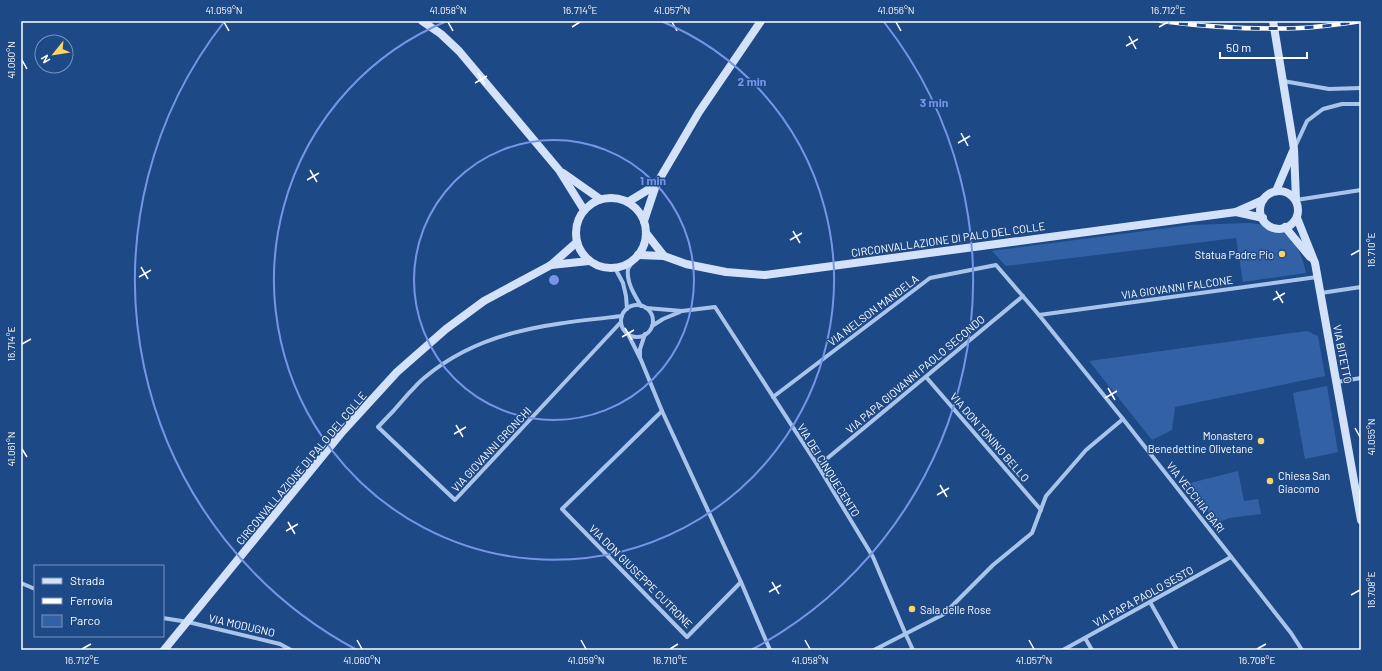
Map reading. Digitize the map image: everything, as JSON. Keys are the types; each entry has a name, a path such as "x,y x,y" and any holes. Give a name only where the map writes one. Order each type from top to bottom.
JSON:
{"street":[{"path":"422,21 441,34 459,51 559,170 584,210"},
{"path":"644,221 656,185 699,112 761,21"},
{"path":"1263,200 1261,209 1263,218 1269,226 1275,228 1285,227 1293,223 1296,218 1298,206 1296,200 1294,149 1273,21"},
{"path":"1283,81 1329,89 1361,88"},
{"path":"1276,191 1306,121 1323,109 1342,104 1361,104"},
{"path":"559,170 600,199"},
{"path":"628,202 656,185"},
{"path":"1296,200 1361,190"},
{"path":"1236,212 1263,200 1269,194 1276,191 1287,192 1296,200"},
{"path":"641,306 630,283 628,270 635,258 645,241 646,233 644,221 638,210 628,202 619,199 600,199 584,210 578,219 576,231 577,242 589,261 597,265 606,268 615,268 621,267 635,258 664,256"},
{"path":"1236,212 1263,218"},
{"name":"CIRCONVALLAZIONE DI PALO DEL COLLE","path":"664,256 686,264 726,272 765,275 1236,212"},
{"name":"VIA BITETTO","path":"1296,218 1315,263 1361,520"},
{"path":"1285,227 1315,263"},
{"path":"646,233 664,256"},
{"path":"551,266 577,242"},
{"path":"551,266 589,261"},
{"name":"VIA VECCHIA BARI","path":"996,265 1024,296 1122,419 1291,633 1302,650"},
{"name":"VIA NELSON MANDELA","path":"773,398 930,278 996,265"},
{"name":"CIRCONVALLAZIONE DI PALO DEL COLLE","path":"164,650 343,431 398,372 446,329 484,301 551,266"},
{"path":"615,268 623,283 627,309"},
{"name":"VIA GIOVANNI FALCONE","path":"1039,315 1317,277"},
{"path":"1320,293 1361,287"},
{"name":"VIA PAPA GIOVANNI PAOLO SECONDO","path":"818,466 1024,296"},
{"path":"682,311 631,306 622,316 621,322 623,329 628,334 741,582 770,650"},
{"name":"VIA DEI CINQUECENTO","path":"682,311 715,307 818,466 873,557 913,650"},
{"path":"646,308 652,316 652,326"},
{"path":"640,360 640,348 646,334 652,326 663,319 682,311"},
{"name":"VIA GIOVANNI GRONCHI","path":"621,322 455,500 378,427 424,378 473,346 511,332 535,327 622,316"},
{"path":"628,334 637,337 646,334"},
{"name":"VIA DON TONINO BELLO","path":"926,376 1041,510"},
{"path":"1337,382 1361,378"},
{"name":"VIA DON GIUSEPPE CUTRONE","path":"662,411 562,509 687,637 741,582"},
{"path":"874,650 906,635 944,614 993,565 1032,533 1046,496 1086,450 1122,419"},
{"name":"VIA PAPA PAOLO SESTO","path":"1063,650 1231,557"},
{"path":"21,583 34,589"},
{"path":"1150,602 1177,650"},
{"name":"VIA MODUGNO","path":"164,618 188,622 280,644 291,650"},
{"path":"1085,638 1092,650"}],"green space":[{"path":"1250,223 1281,231 1288,236 1299,251 1306,273 1243,282 1236,238 1006,266 992,251 1191,225"},
{"path":"1307,331 1318,336 1325,376 1175,407 1172,430 1152,440 1089,361"},
{"path":"1327,386 1338,452 1305,459 1293,393"},
{"path":"1238,471 1244,501 1258,499 1261,514 1229,518 1217,523 1186,484"}],"railway":[{"path":"1161,21 1196,25 1265,29 1308,28 1361,21"}],"place":[{"name":"Statua Padre Pio","path":"1282,254"},
{"name":"Monastero Benedettine Olivetane","path":"1261,441"},
{"name":"Chiesa San Giacomo","path":"1270,481"},
{"name":"Sala delle Rose","path":"912,609"}]}
